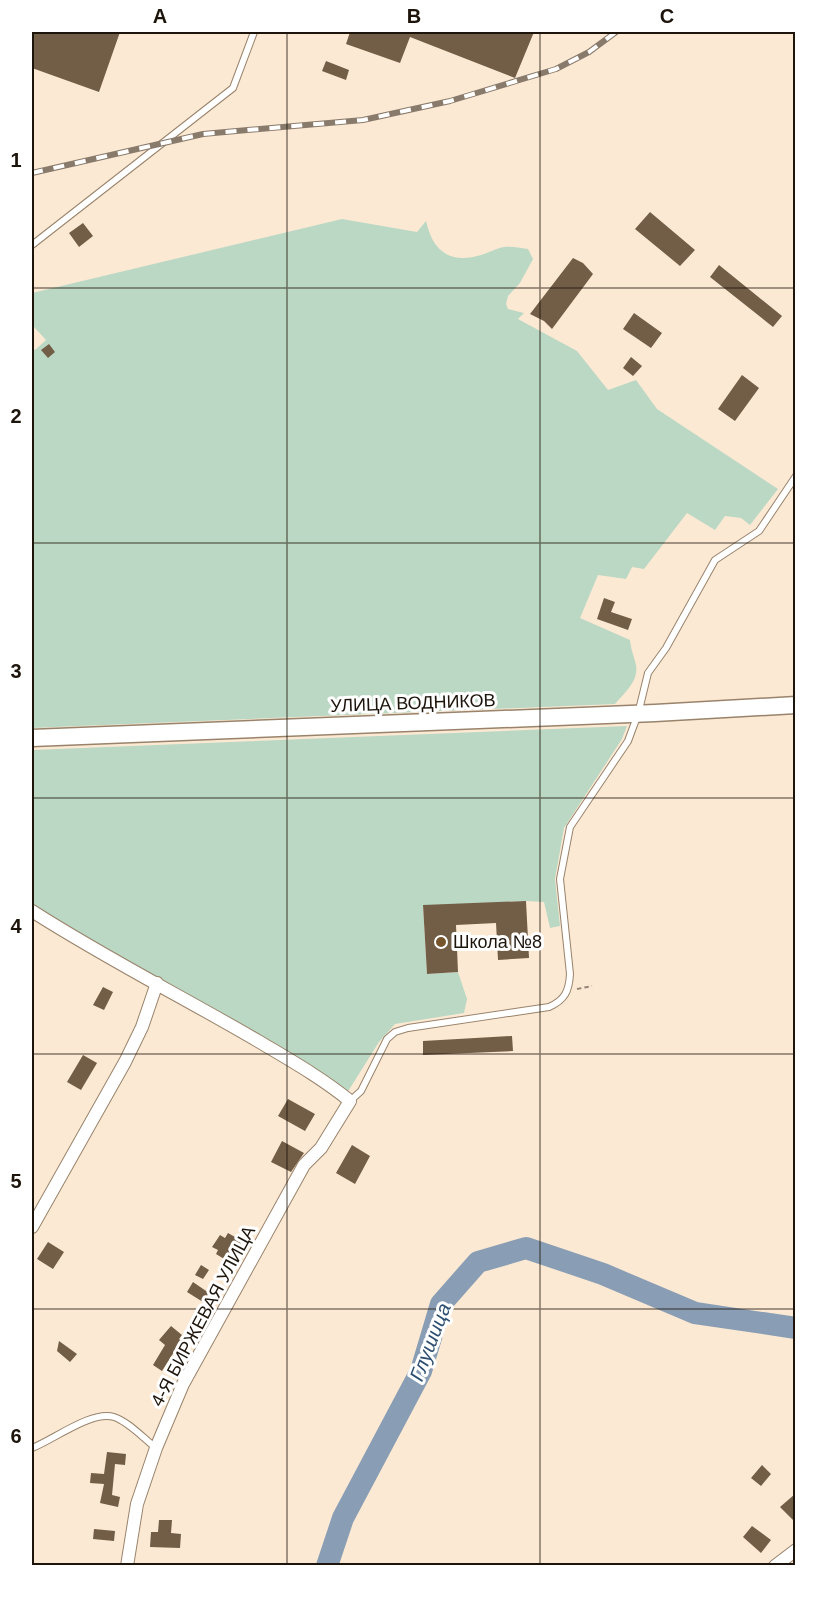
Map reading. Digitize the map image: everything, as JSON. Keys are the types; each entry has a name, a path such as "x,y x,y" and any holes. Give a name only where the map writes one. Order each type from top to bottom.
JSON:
{"main road":[{"name":"УЛИЦА ВОДНИКОВ","path":"32,738 638,714 795,705"}],"street":[{"path":"32,911 64,932 327,1082 350,1101"},
{"path":"32,1227 125,1062 142,1027 157,983"},
{"name":"4-Я БИРЖЕВАЯ УЛИЦА","path":"127,1566 137,1504 156,1448 183,1384 304,1165 321,1148 350,1101"},
{"path":"775,1566 795,1550"}],"lane":[{"path":"32,245 233,88 254,32"},
{"path":"350,1101 361,1091 387,1039 395,1032 408,1028 549,1007 558,1003 568,990 570,974 560,879 570,827 628,741 638,714 648,673 666,648 715,560 759,531 795,476"},
{"path":"32,1448 81,1423 108,1416 120,1420 156,1448"}],"path":[{"path":"568,990 592,986"}],"green space":[{"path":"342,219 417,232 426,221 438,248 444,253 460,258 481,255 504,247 528,249 533,259 520,283 508,296 506,304 508,309 524,313 518,319 577,351 608,390 636,380 657,409 778,489 750,525 741,518 725,516 715,530 687,513 644,569 632,567 626,579 598,575 580,618 630,640 636,665 633,681 615,704 32,728 32,347 35,350 46,340 34,327 32,328 32,293"},
{"path":"627,726 622,739 564,828 555,879 560,926 550,928 544,902 423,906 427,974 458,972 467,999 464,1013 395,1024 379,1042 347,1093 329,1077 66,927 32,904 32,750"}],"building":[{"path":"32,32 120,32 99,92 32,68"},
{"path":"350,32 534,32 515,78 410,37 400,63 346,44"},
{"path":"326,61 349,70 346,80 322,71"},
{"path":"650,212 695,250 680,266 635,229"},
{"path":"83,223 93,236 79,247 69,233"},
{"path":"573,258 583,263 593,274 552,329 544,321 530,314"},
{"path":"719,265 782,316 773,327 710,277"},
{"path":"634,313 662,333 651,348 623,329"},
{"path":"49,344 55,352 48,358 41,350"},
{"path":"631,357 642,366 633,376 623,368"},
{"path":"742,375 759,388 735,421 718,409"},
{"path":"604,598 615,602 611,612 632,619 628,630 597,619"},
{"name":"Школа №8","path":"526,901 529,958 498,960 496,923 456,925 458,972 427,974 423,905"},
{"path":"103,987 113,992 104,1010 93,1005"},
{"path":"512,1036 513,1051 423,1055 423,1041"},
{"path":"83,1055 97,1063 81,1090 67,1082"},
{"path":"288,1099 315,1114 305,1131 278,1116"},
{"path":"282,1141 304,1153 291,1172 271,1162"},
{"path":"352,1145 370,1156 355,1184 336,1173"},
{"path":"228,1233 242,1241 229,1262 216,1254 218,1250 212,1247 220,1235 225,1238"},
{"path":"48,1242 64,1252 53,1269 37,1259"},
{"path":"201,1265 209,1270 203,1279 195,1275"},
{"path":"193,1282 209,1293 203,1302 187,1292"},
{"path":"171,1326 182,1335 179,1339 184,1343 176,1354 174,1352 162,1371 153,1365 165,1345 159,1340"},
{"path":"59,1341 77,1354 70,1362 57,1351"},
{"path":"107,1452 126,1454 125,1465 115,1464 112,1495 120,1497 118,1507 100,1503 104,1484 90,1483 91,1473 104,1474"},
{"path":"762,1465 771,1474 761,1486 751,1478"},
{"path":"795,1494 795,1522 780,1507"},
{"path":"159,1520 172,1520 171,1533 181,1534 180,1548 150,1547 151,1532 158,1532"},
{"path":"752,1526 771,1540 761,1553 743,1537"},
{"path":"94,1529 115,1531 114,1541 93,1539"}],"waterway":[{"name":"Глушица","path":"327,1566 343,1518 421,1371 441,1304 478,1262 526,1248 603,1274 695,1313 796,1328"}],"railway":[{"path":"32,173 203,134 363,120 450,101 556,69 589,52 616,32"}],"place":[{"name":"Школа №8","path":"441,942"}]}
